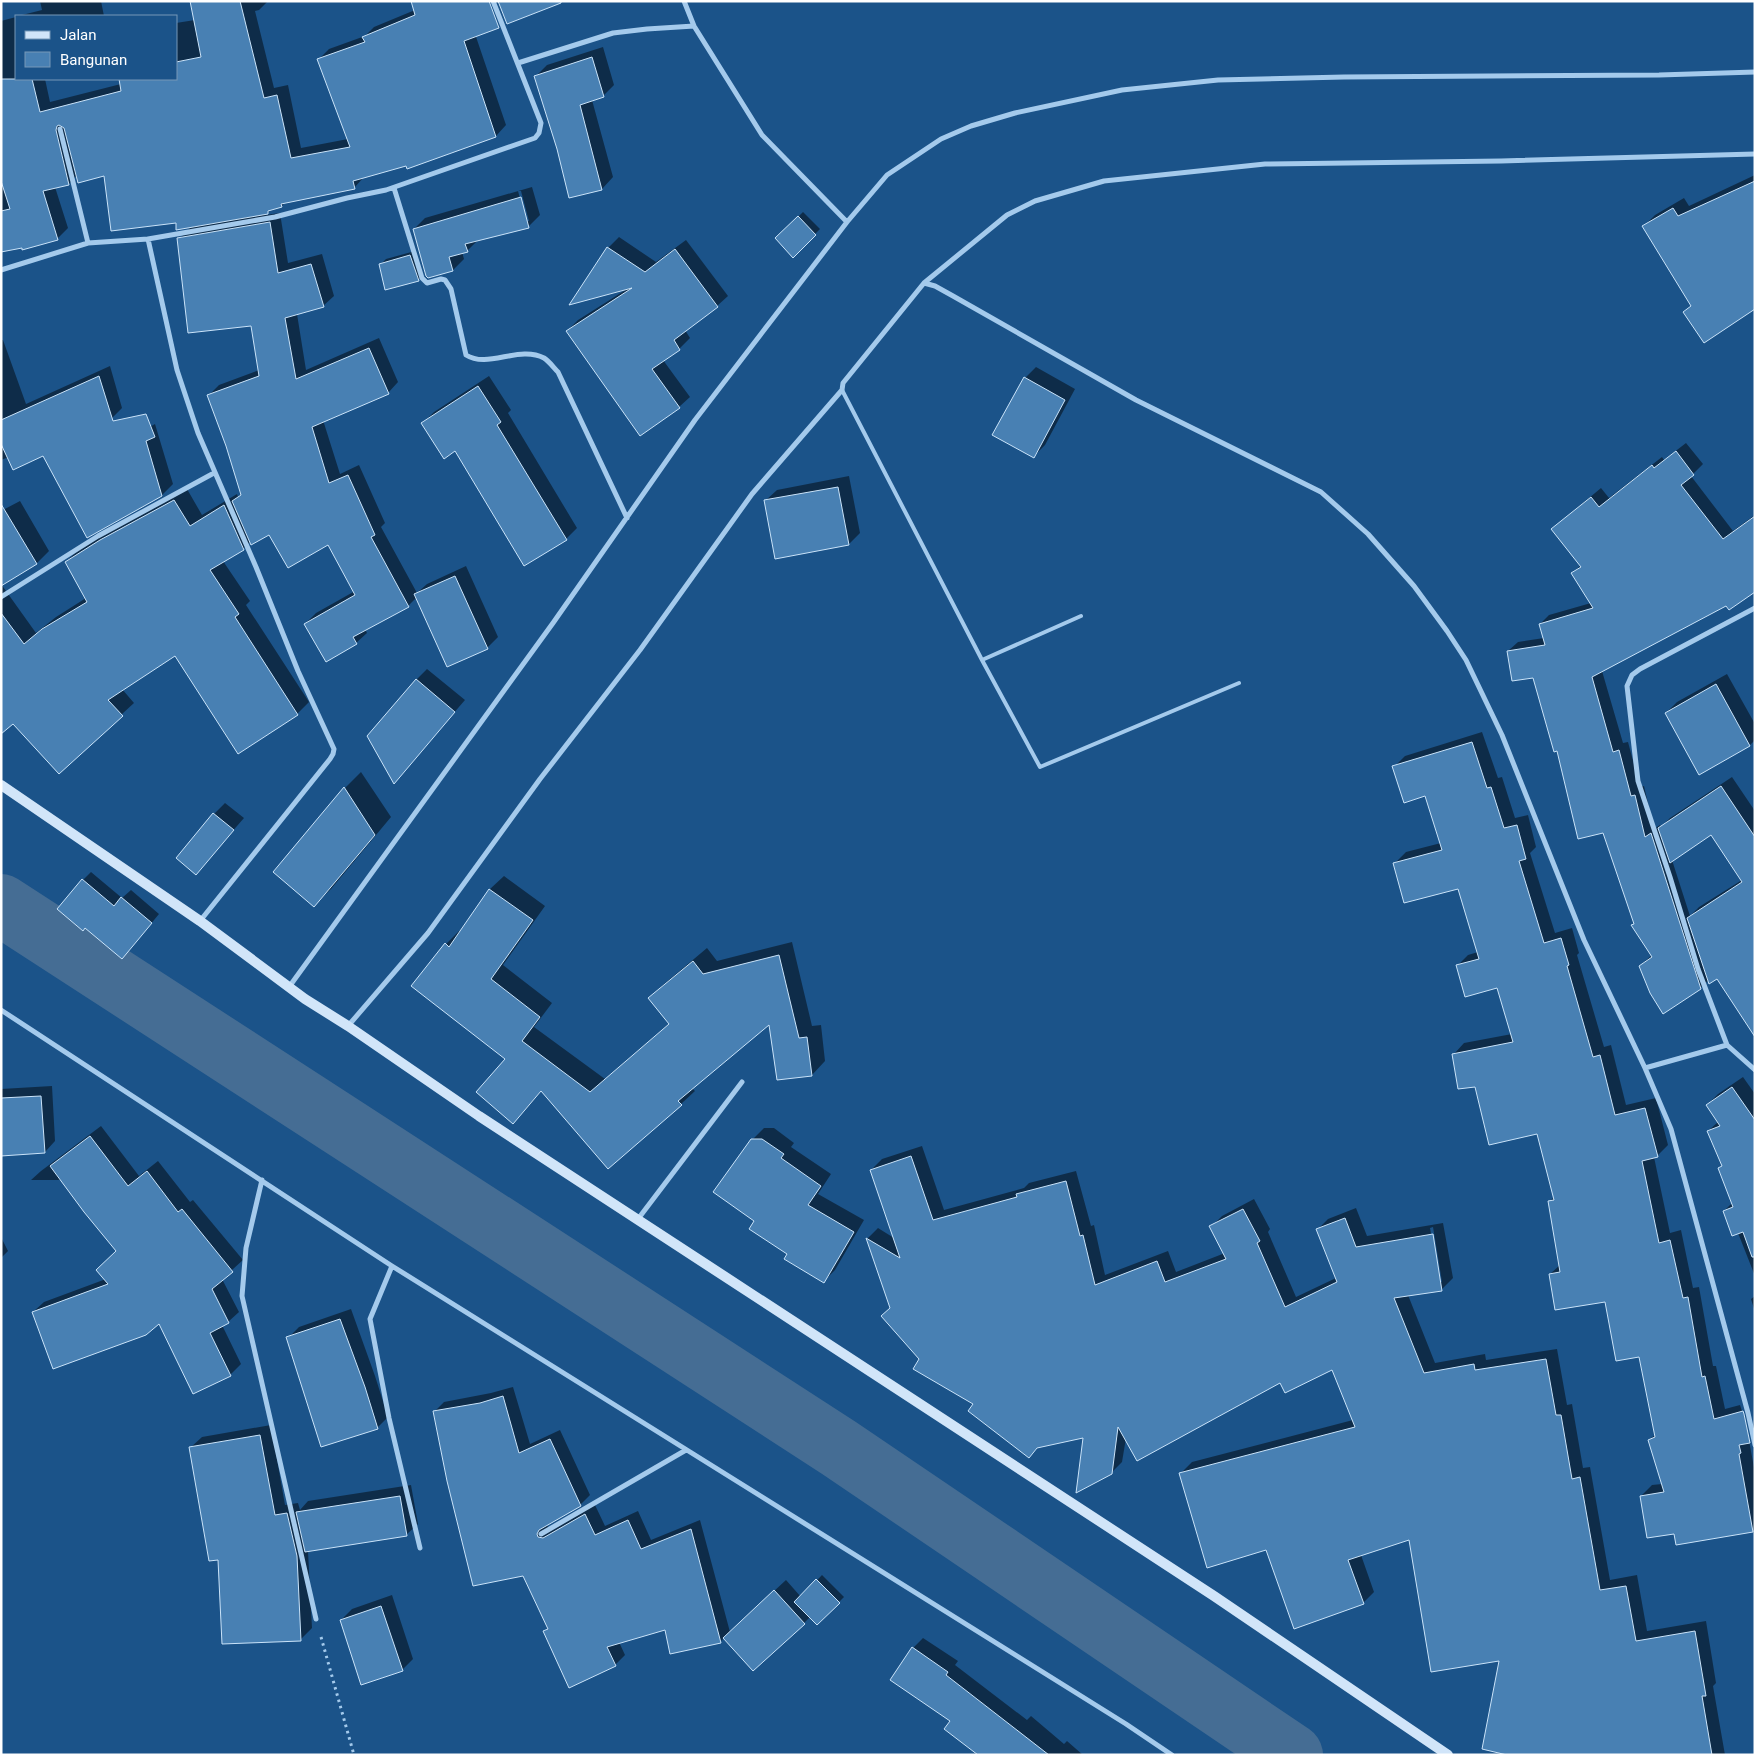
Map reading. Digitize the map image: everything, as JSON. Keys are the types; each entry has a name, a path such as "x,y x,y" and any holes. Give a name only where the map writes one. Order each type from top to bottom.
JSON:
{"street":[{"path":"1,270 88,243 148,239 276,216 394,188 535,138 539,133 541,123 493,1"},
{"path":"684,1 694,26 762,135 847,222"},
{"path":"518,63 613,33 694,26"},
{"path":"290,986 553,623 696,420 847,222 886,174 941,139 971,126 1015,113 1122,90 1218,80 1344,77 1659,75 1755,72"},
{"path":"60,129 88,243"},
{"path":"348,1026 428,933 540,779 640,650 752,494 842,390 843,382 924,283 1007,216 1035,201 1104,181 1265,164 1501,161 1755,154"},
{"path":"394,188 422,278 427,283 441,279 445,280 451,290 466,355 473,359 483,359 530,353 546,359 558,372 627,518"},
{"path":"148,239 177,370 198,433 256,567 298,671 334,749 333,754 200,921"},
{"path":"924,283 947,293 1136,400 1321,492 1368,534 1414,586 1447,630 1466,660 1502,735 1584,940 1645,1068 1674,1138 1755,1445"},
{"path":"1,597 98,536 214,473"},
{"path":"1755,608 1640,669 1632,675 1627,686 1638,781 1698,969 1728,1045 1755,1070"},
{"path":"1,785 200,921 305,999 348,1026 479,1116 1214,1596 1448,1755"},
{"path":"1,1010 392,1266 1126,1724 1172,1755"},
{"path":"1645,1068 1728,1045"},
{"path":"638,1219 742,1082"},
{"path":"262,1180 246,1248 242,1296 316,1619"},
{"path":"392,1266 370,1320 389,1418 420,1548"},
{"path":"541,1534 686,1450"}],"lane":[{"path":"842,390 982,660 1040,767 1238,683"},
{"path":"982,660 1081,616"}],"path":[{"path":"316,1619 354,1755"}],"building":[{"path":"190,1 240,1 264,98 277,95 291,158 350,147 317,59 365,42 362,37 415,15 411,1 489,1 499,28 464,41 496,137 407,169 406,166 353,181 355,189 281,204 282,207 268,211 268,214 176,230 176,223 111,231 104,176 78,183 64,128 59,125 56,130 69,185 43,191 58,240 22,250 22,248 1,252 1,211 10,209 1,181 1,79 32,80 40,112 121,91 119,80 178,80 178,62 201,57"},
{"path":"498,1 561,1 561,3 507,24"},
{"path":"592,57 604,97 580,105 602,190 569,198 557,149 534,76"},
{"path":"1755,181 1755,309 1704,343 1683,312 1691,306 1642,226 1673,208 1678,216"},
{"path":"521,197 529,228 465,244 468,252 449,257 453,271 428,278 426,276 413,229"},
{"path":"798,216 816,235 793,258 775,238"},
{"path":"270,222 278,273 311,264 324,307 285,318 296,379 369,348 389,394 312,427 329,483 348,475 375,535 371,537 409,607 353,637 357,644 326,662 304,624 355,595 328,545 288,568 269,535 251,545 232,501 241,495 226,446 207,395 259,376 251,326 188,333 177,238"},
{"path":"607,247 645,272 675,249 718,307 674,340 680,350 652,369 680,408 640,436 566,331 632,288 569,305"},
{"path":"410,255 419,281 385,290 379,264"},
{"path":"99,376 113,421 146,414 155,437 146,441 162,496 87,538 43,456 13,470 1,444 1,420"},
{"path":"1024,377 1065,400 1034,458 992,435"},
{"path":"478,386 501,422 497,425 567,540 524,566 455,451 444,459 421,423"},
{"path":"1676,451 1694,475 1681,485 1723,539 1755,516 1755,592 1729,610 1726,606 1592,677 1613,752 1619,750 1631,796 1635,795 1645,837 1651,833 1701,989 1663,1014 1650,993 1639,966 1652,957 1631,925 1634,924 1603,833 1578,839 1557,751 1554,752 1533,678 1512,681 1507,651 1545,645 1539,624 1593,608 1571,573 1581,567 1551,529 1591,497 1599,507 1652,465 1654,468"},
{"path":"838,487 849,545 775,559 764,500"},
{"path":"174,500 190,526 224,505 244,550 210,570 239,614 235,617 298,715 238,754 175,656 108,700 123,716 59,774 13,724 1,734 1,613 24,644 42,629 87,602 65,562 100,540"},
{"path":"1,504 37,564 1,586"},
{"path":"455,576 488,649 447,667 414,594"},
{"path":"416,679 455,712 394,784 367,736"},
{"path":"1716,684 1750,746 1699,775 1665,713"},
{"path":"1472,742 1487,788 1491,787 1504,828 1517,825 1526,859 1519,861 1544,943 1561,938 1593,1057 1600,1055 1615,1115 1645,1108 1658,1157 1642,1161 1659,1243 1670,1240 1683,1298 1688,1297 1702,1377 1705,1376 1714,1419 1743,1411 1744,1414 1750,1443 1739,1445 1741,1453 1739,1454 1753,1532 1676,1545 1674,1534 1647,1538 1640,1496 1664,1492 1648,1440 1655,1437 1639,1357 1616,1361 1605,1302 1555,1310 1549,1274 1560,1272 1548,1201 1554,1200 1537,1134 1489,1145 1475,1087 1458,1089 1452,1054 1513,1042 1497,988 1465,997 1456,965 1479,959 1458,889 1404,903 1393,863 1442,850 1425,796 1404,803 1392,766"},
{"path":"1721,786 1755,837 1755,1037 1717,979 1709,984 1687,918 1742,882 1711,835 1670,863 1658,828"},
{"path":"344,787 375,835 314,907 273,872"},
{"path":"213,813 234,830 196,875 176,858"},
{"path":"82,879 114,906 121,897 152,923 122,959 85,928 83,931 57,909"},
{"path":"489,889 533,920 491,979 540,1017 522,1041 590,1092 669,1024 648,998 693,961 703,974 779,955 799,1038 807,1037 812,1076 777,1080 769,1025 678,1101 682,1105 608,1169 541,1091 513,1124 476,1092 505,1059 411,986 445,943 449,947"},
{"path":"1732,1087 1755,1120 1755,1257 1752,1257 1743,1232 1732,1236 1723,1211 1733,1207 1718,1168 1722,1166 1707,1131 1720,1126 1706,1105"},
{"path":"41,1096 45,1153 1,1156 1,1098"},
{"path":"90,1136 128,1186 147,1171 178,1212 182,1209 233,1272 212,1289 229,1323 210,1333 231,1376 193,1394 159,1324 146,1335 53,1369 32,1312 108,1284 96,1270 116,1251 50,1166"},
{"path":"751,1139 762,1139 784,1154 781,1158 821,1186 808,1205 854,1232 824,1283 784,1259 787,1254 749,1229 754,1221 713,1192"},
{"path":"911,1156 933,1220 1017,1197 1016,1194 1066,1181 1080,1236 1083,1235 1095,1285 1157,1261 1165,1282 1226,1259 1209,1226 1243,1209 1260,1241 1257,1243 1285,1307 1337,1282 1316,1229 1345,1218 1356,1247 1433,1234 1442,1291 1394,1298 1424,1373 1474,1364 1475,1370 1546,1359 1556,1415 1561,1415 1572,1479 1580,1477 1600,1590 1626,1586 1636,1641 1695,1631 1706,1696 1702,1696 1712,1755 1507,1755 1482,1749 1499,1661 1431,1672 1409,1540 1348,1560 1364,1604 1294,1629 1266,1550 1207,1568 1179,1473 1355,1427 1332,1370 1285,1393 1280,1383 1137,1461 1118,1427 1112,1474 1076,1493 1083,1438 1037,1448 1029,1458 968,1411 973,1404 913,1369 919,1359 881,1316 890,1308 866,1238 900,1258 870,1170"},
{"path":"340,1319 378,1429 321,1447 286,1337"},
{"path":"503,1396 519,1453 550,1439 581,1506 539,1530 538,1537 543,1538 585,1514 595,1535 628,1520 641,1549 691,1529 721,1643 670,1654 665,1630 607,1647 616,1666 569,1688 543,1631 548,1629 523,1576 473,1586 447,1481 433,1411 480,1403"},
{"path":"260,1435 275,1515 287,1513 297,1556 301,1641 222,1644 218,1560 209,1561 189,1447"},
{"path":"400,1496 407,1536 305,1552 296,1512"},
{"path":"816,1579 840,1603 817,1625 794,1602"},
{"path":"774,1590 805,1624 753,1671 723,1638"},
{"path":"381,1606 403,1671 361,1685 340,1620"},
{"path":"912,1647 948,1672 946,1675 1049,1755 978,1755 944,1729 950,1721 890,1680"}],"waterway":[{"path":"1,905 839,1448 1292,1755"}]}
